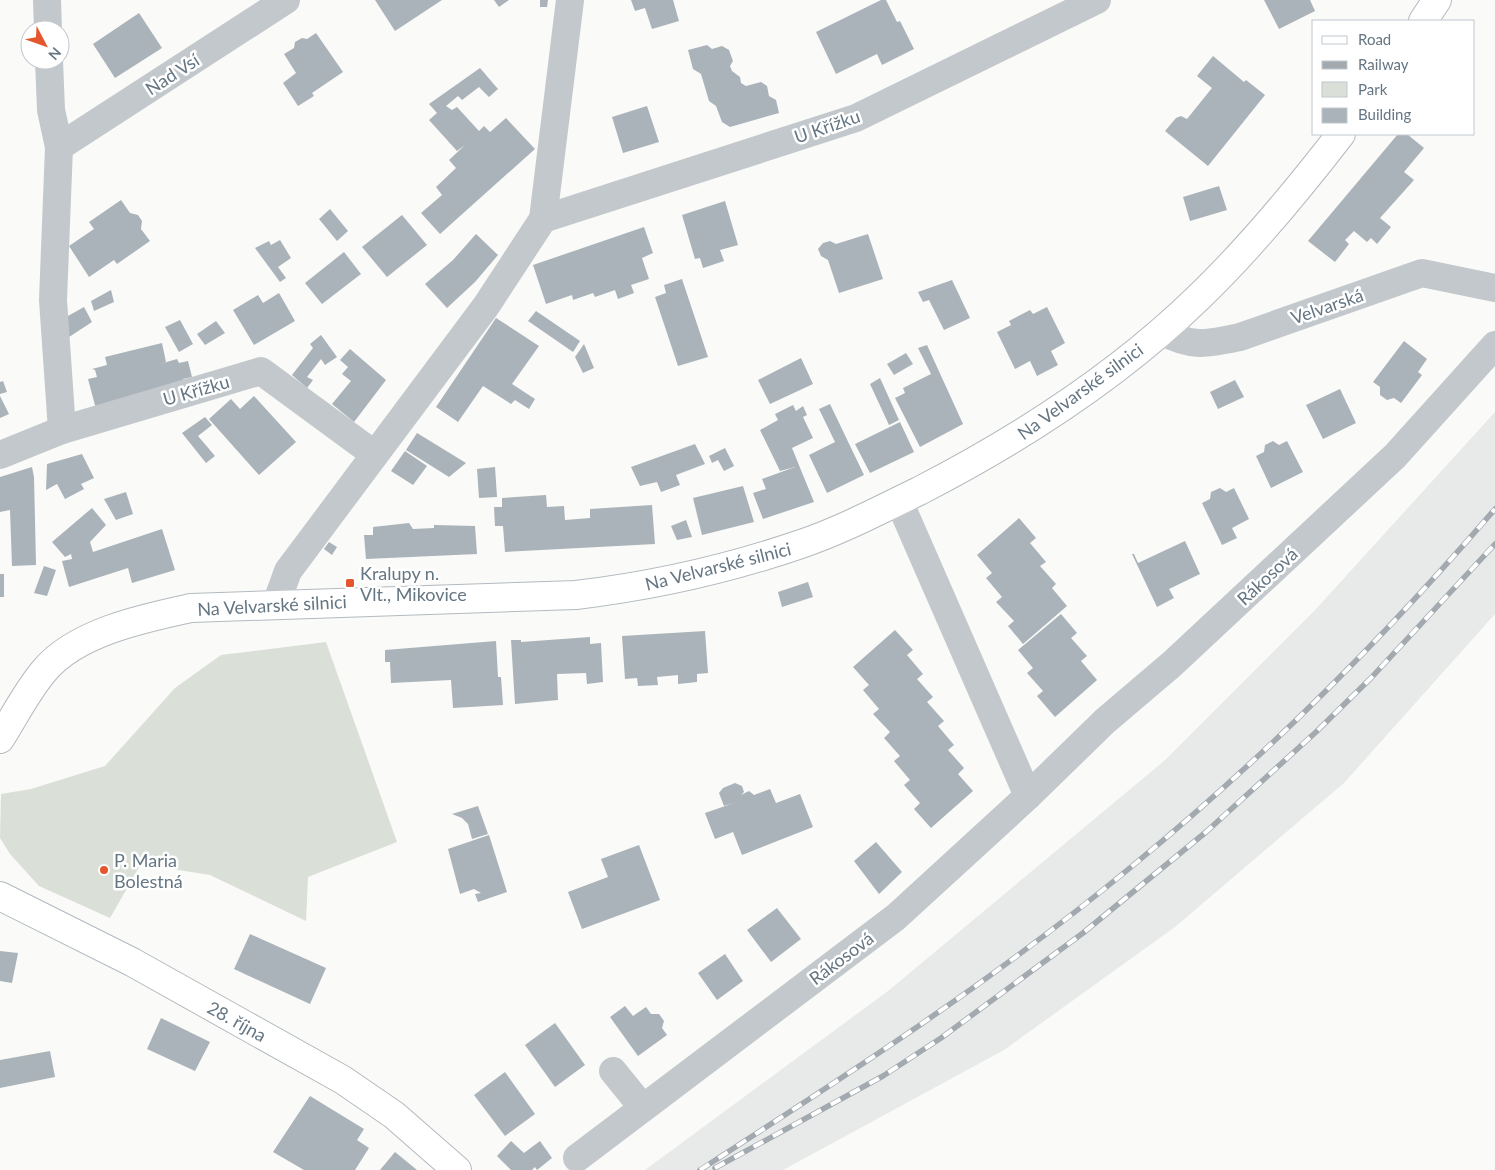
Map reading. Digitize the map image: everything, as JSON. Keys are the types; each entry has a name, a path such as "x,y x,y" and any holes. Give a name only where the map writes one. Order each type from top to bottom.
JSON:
{"main road":[{"path":"1424,20 1437,0"},
{"name":"Na Velvarské silnici","path":"0,739 45,670 76,644 144,618 182,610 276,604 576,595 612,591 657,583 794,547 841,529 899,501 1014,438 1095,384 1161,331 1198,298 1244,252 1341,135"},
{"name":"28. října","path":"0,896 132,962 343,1080 394,1115 457,1170"}],"street":[{"path":"47,0 48,20"},
{"name":"Nad Vsí","path":"59,148 286,0"},
{"path":"276,604 288,571 486,306 543,219 570,0"},
{"name":"U Křížku","path":"543,219 856,118 1097,0"},
{"path":"49,70 51,110 59,148 53,300 62,430"},
{"name":"Velvarská","path":"1161,331 1184,342 1211,344 1240,337 1422,273 1495,288"},
{"name":"Rákosová","path":"577,1158 896,917 1028,796 1105,721 1172,664 1395,456 1495,344"},
{"name":"U Křížku","path":"0,455 62,430 261,371 374,454"},
{"path":"899,501 1028,796"},
{"path":"613,1071 643,1108"}],"shaded area":[{"path":"1495,412 1495,614 1344,783 1175,927 1004,1050 783,1170 645,1170 888,991 1164,761 1316,609"}],"green space":[{"path":"326,642 397,842 308,877 306,921 210,875 141,864 110,918 39,886 10,854 0,838 1,794 31,789 105,766 175,688 221,655"}],"building":[{"path":"375,0 442,0 395,31"},
{"path":"494,0 509,0 499,7"},
{"path":"540,0 548,0 547,7 540,7"},
{"path":"631,0 673,0 679,21 652,29 645,8 635,11"},
{"path":"881,0 886,0 897,22 900,21 914,49 882,65 877,54 836,74 816,32"},
{"path":"1264,0 1310,0 1315,11 1279,29"},
{"path":"139,13 162,48 115,78 93,44"},
{"path":"316,33 343,72 312,93 314,96 298,106 283,83 296,73 284,54 294,48 295,42 302,38 307,39"},
{"path":"707,45 712,49 722,46 729,50 733,61 730,66 732,71 740,77 741,83 746,86 761,82 767,86 769,96 776,100 779,113 730,127 722,122 716,106 709,101 701,74 693,69 688,50"},
{"path":"1213,56 1244,82 1246,80 1265,95 1208,166 1165,131 1176,118 1181,116 1187,119 1212,88 1197,76"},
{"path":"480,68 498,89 489,97 479,87 462,100 458,96 446,106 452,110 444,115 457,107 479,131 484,126 490,132 506,118 535,149 440,234 421,213 442,195 436,187 456,168 449,160 465,145 457,151 429,120 437,113 429,104"},
{"path":"647,106 659,142 623,153 612,117"},
{"path":"1397,135 1408,135 1424,148 1404,172 1414,180 1380,218 1391,227 1377,244 1371,238 1367,242 1354,231 1345,240 1349,244 1335,262 1308,241"},
{"path":"1219,186 1227,210 1190,221 1183,197"},
{"path":"121,200 130,213 138,215 142,221 141,229 150,241 117,264 114,260 89,277 69,246 94,229 89,222"},
{"path":"725,201 738,245 720,250 724,261 703,268 700,258 695,259 682,215"},
{"path":"330,209 348,231 337,241 319,219"},
{"path":"402,215 427,245 387,277 362,247"},
{"path":"644,227 653,253 642,258 649,279 631,285 634,293 618,299 615,290 595,297 593,293 573,300 572,295 546,304 533,265"},
{"path":"476,234 498,255 475,282 447,308 425,284 453,260"},
{"path":"868,234 883,279 839,293 828,260 821,256 818,249 823,243 830,241 836,244"},
{"path":"280,240 291,258 278,267 286,278 280,282 255,248 269,241 271,245"},
{"path":"344,252 361,274 322,304 305,283"},
{"path":"682,279 708,357 678,366 655,297 666,293 664,285"},
{"path":"952,280 970,318 944,330 929,300 923,302 918,292"},
{"path":"111,290 114,302 94,311 91,301"},
{"path":"279,293 295,321 254,345 233,310 258,295 263,303"},
{"path":"84,307 92,322 69,337 59,321"},
{"path":"1047,307 1065,343 1051,351 1058,365 1037,376 1030,361 1015,369 997,332 1011,325 1009,321 1030,310 1033,314"},
{"path":"536,311 580,341 573,352 528,321"},
{"path":"496,318 539,346 512,384 535,399 529,409 515,400 511,404 483,386 458,422 436,407"},
{"path":"180,320 193,344 179,352 165,327"},
{"path":"216,321 225,333 205,345 197,334"},
{"path":"321,335 337,357 325,365 321,359 307,377 313,380 307,388 292,375 313,348 310,344"},
{"path":"1404,341 1427,359 1418,372 1422,375 1401,403 1394,398 1387,400 1380,395 1380,387 1373,382"},
{"path":"162,343 166,362 160,364 177,359 179,363 188,361 192,377 183,379 185,387 96,409 88,379 97,377 95,370 92,369 107,365 105,357"},
{"path":"584,344 594,368 583,373 575,357"},
{"path":"927,345 963,424 920,447 895,398 905,393 903,388 931,374 918,348"},
{"path":"350,349 386,380 354,422 332,404 351,381 342,374 348,367 340,360"},
{"path":"906,353 913,364 894,375 887,364"},
{"path":"801,358 813,384 770,404 758,380"},
{"path":"880,378 899,420 889,425 870,384"},
{"path":"1235,380 1244,397 1218,409 1210,392"},
{"path":"3,381 7,392 0,394 0,382"},
{"path":"1340,389 1356,423 1323,439 1306,405"},
{"path":"0,396 9,414 0,418"},
{"path":"254,396 296,442 259,475 209,419 231,399 240,409"},
{"path":"830,404 864,475 827,493 809,455 835,442 819,409"},
{"path":"793,405 796,411 803,406 807,415 803,417 813,438 792,448 814,502 763,519 753,493 766,489 762,479 795,467 780,471 760,430 778,420 775,414"},
{"path":"205,417 212,425 198,436 215,456 206,463 182,433"},
{"path":"900,422 914,452 870,473 855,444"},
{"path":"417,433 466,463 449,477 406,450"},
{"path":"1273,441 1279,445 1287,441 1303,472 1271,488 1256,456 1264,452 1265,445"},
{"path":"695,444 705,464 676,475 680,485 661,492 657,482 640,486 631,467"},
{"path":"725,448 734,466 724,471 718,460 712,463 709,456"},
{"path":"405,451 427,466 413,485 391,471"},
{"path":"82,454 94,478 81,484 84,489 65,499 57,484 46,490 47,464"},
{"path":"32,467 34,477 36,565 12,566 10,510 0,512 0,477"},
{"path":"495,467 497,497 479,498 477,469"},
{"path":"743,486 754,522 702,535 693,498"},
{"path":"1220,488 1226,492 1234,488 1249,519 1232,528 1237,538 1222,545 1202,503 1210,499 1211,492"},
{"path":"126,492 133,514 116,520 104,499"},
{"path":"546,495 547,507 564,506 565,520 590,518 590,509 652,505 655,544 505,552 503,526 495,526 494,507 502,507 502,498"},
{"path":"92,508 106,525 90,542 93,552 162,529 175,570 132,583 128,568 69,587 62,561 72,559 71,554 65,557 52,542"},
{"path":"1019,518 1036,538 1030,543 1046,562 1040,566 1056,584 1052,588 1067,606 1023,644 1008,626 1014,621 996,602 1002,597 986,578 992,573 977,555"},
{"path":"686,520 692,537 677,540 671,526"},
{"path":"409,523 413,529 434,528 434,525 475,526 477,554 366,559 364,535 373,535 373,527"},
{"path":"1185,541 1200,574 1169,589 1174,598 1157,607 1132,554 1134,554 1138,563"},
{"path":"329,542 337,547 332,555 324,549"},
{"path":"44,566 56,570 47,596 34,593"},
{"path":"0,574 4,574 4,597 0,597"},
{"path":"808,582 813,597 782,607 778,592"},
{"path":"1061,614 1077,633 1071,638 1087,656 1081,661 1097,680 1055,717 1037,696 1043,691 1027,673 1033,668 1018,650"},
{"path":"895,630 913,650 907,655 923,674 917,679 933,697 927,702 944,721 938,726 954,745 948,750 964,768 958,774 973,791 931,828 914,809 920,803 904,785 910,780 894,761 900,756 884,738 890,732 873,714 879,709 863,690 869,685 853,667"},
{"path":"705,631 708,673 697,674 697,682 678,684 678,675 657,677 658,685 638,686 637,678 625,679 622,636"},
{"path":"590,637 590,644 601,643 603,682 587,684 586,673 557,674 558,700 515,704 511,640 521,640 521,642"},
{"path":"496,641 498,677 501,677 503,705 453,708 451,680 391,683 390,662 385,662 385,650"},
{"path":"735,783 742,786 744,792 741,795 749,791 754,795 770,789 776,803 800,794 813,827 742,855 733,832 715,839 705,813 734,803 724,806 719,793 723,788"},
{"path":"478,806 488,834 472,839 468,824 462,818 452,814"},
{"path":"489,835 507,892 478,902 475,894 481,893 474,889 460,894 448,849"},
{"path":"876,842 902,872 879,894 854,861"},
{"path":"639,845 660,900 582,929 568,892 608,877 601,859"},
{"path":"777,908 801,939 771,962 747,930"},
{"path":"250,934 326,968 310,1004 234,969"},
{"path":"0,951 18,953 12,983 0,981"},
{"path":"725,954 743,981 717,1000 698,973"},
{"path":"625,1006 633,1016 646,1007 651,1014 659,1014 664,1021 662,1028 667,1035 638,1056 610,1017"},
{"path":"161,1018 210,1042 195,1071 147,1049"},
{"path":"555,1023 585,1065 555,1087 525,1045"},
{"path":"50,1051 55,1077 0,1088 0,1060"},
{"path":"505,1072 535,1114 505,1136 474,1095"},
{"path":"310,1096 364,1129 357,1140 369,1148 355,1170 304,1170 273,1152"},
{"path":"511,1141 524,1153 540,1141 552,1158 537,1170 535,1167 532,1170 511,1170 497,1156"},
{"path":"395,1152 417,1170 380,1170"}],"railway":[{"path":"700,1170 920,1025 1027,948 1131,867 1228,784 1321,696 1410,604 1495,509"},
{"path":"715,1168 883,1076 941,1038 1083,933 1206,832 1316,732 1371,678 1495,544"}],"place":[{"name":"Kralupy n. Vlt., Mikovice","path":"350,583"},
{"name":"P. Maria Bolestná","path":"104,870"}]}
